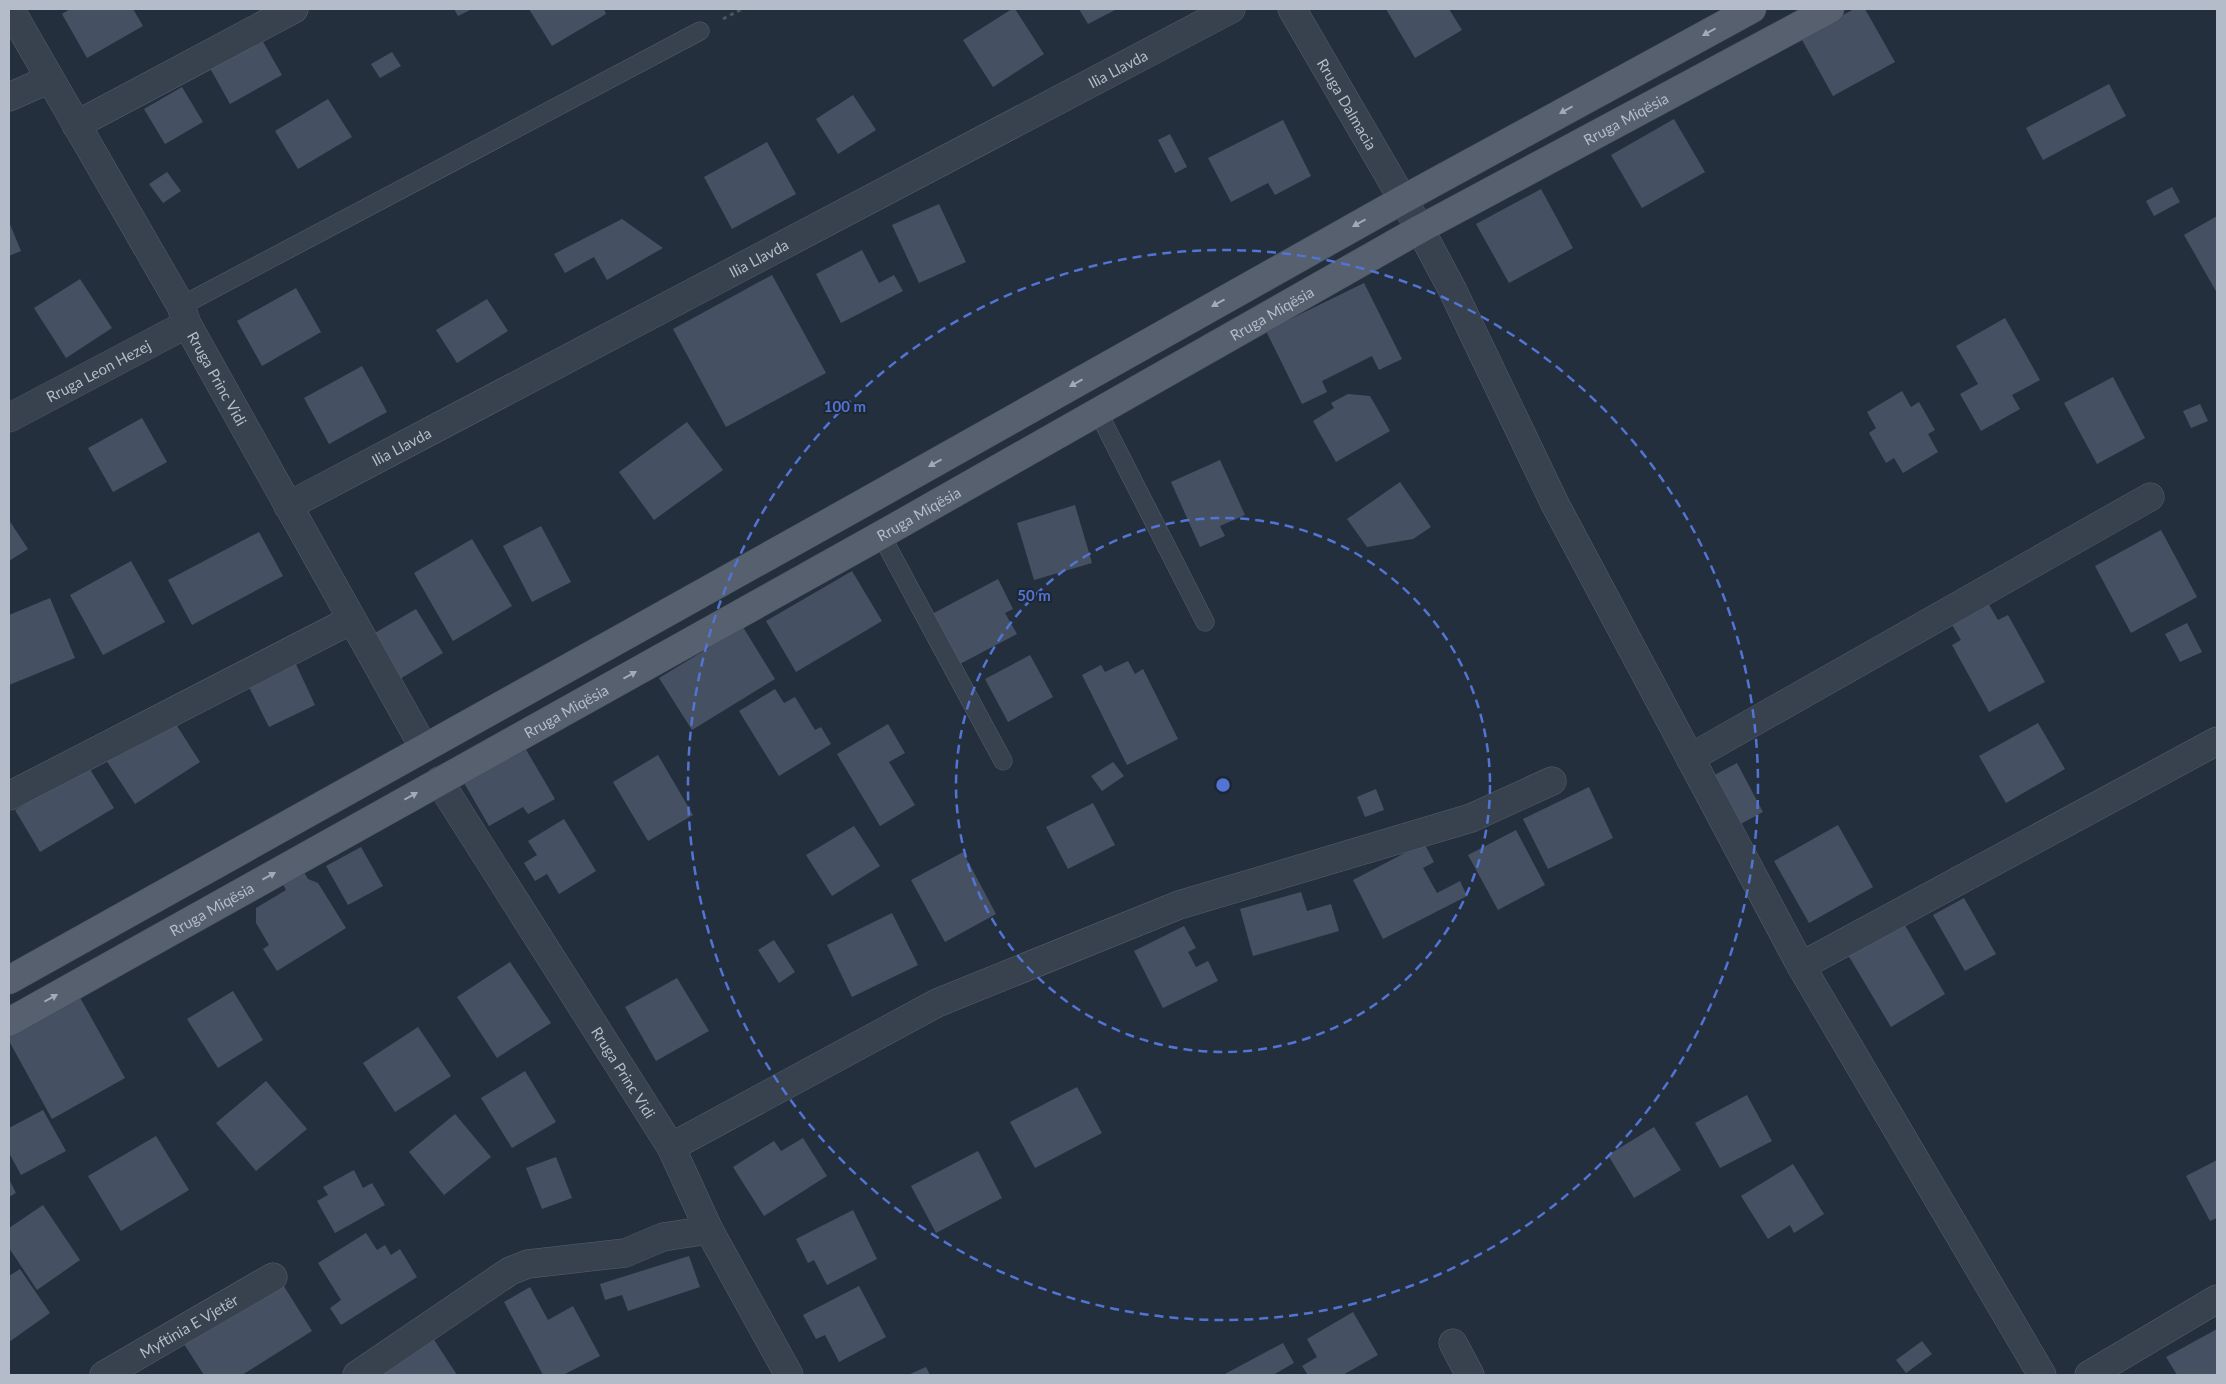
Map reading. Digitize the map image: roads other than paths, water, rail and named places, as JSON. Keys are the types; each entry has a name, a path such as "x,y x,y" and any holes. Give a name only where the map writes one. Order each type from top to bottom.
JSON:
{"main road":[{"path":"9,980 1402,200 1752,9"},
{"name":"Rruga Miqësia","path":"9,1022 881,535 1420,229 1830,9"}],"street":[{"name":"Rruga Princ Vidi","path":"10,9 184,315 351,620 424,748"},
{"path":"76,125 294,9"},
{"name":"Ilia Llavda","path":"288,506 1231,9"},
{"name":"Rruga Dalmacia","path":"1292,9 1420,229 1456,298 1555,504 1802,966 2042,1375"},
{"path":"9,97 50,79"},
{"name":"Rruga Leon Hezej","path":"9,418 184,315"},
{"path":"1690,758 2150,497"},
{"path":"9,796 351,620"},
{"path":"1802,966 2217,741"},
{"path":"671,1146 937,1003 1179,905 1471,818 1552,780"},
{"name":"Rruga Princ Vidi","path":"439,781 671,1146 709,1230 789,1375"},
{"path":"357,1375 510,1271 528,1264 625,1254 663,1237 709,1230"},
{"name":"Myftinia E Vjetër","path":"104,1375 273,1277"},
{"path":"2089,1375 2217,1299"},
{"path":"1453,1343 1470,1375"}],"lane":[{"path":"184,315 700,31"},
{"path":"1098,412 1205,622"},
{"path":"881,535 1003,761"}]}
